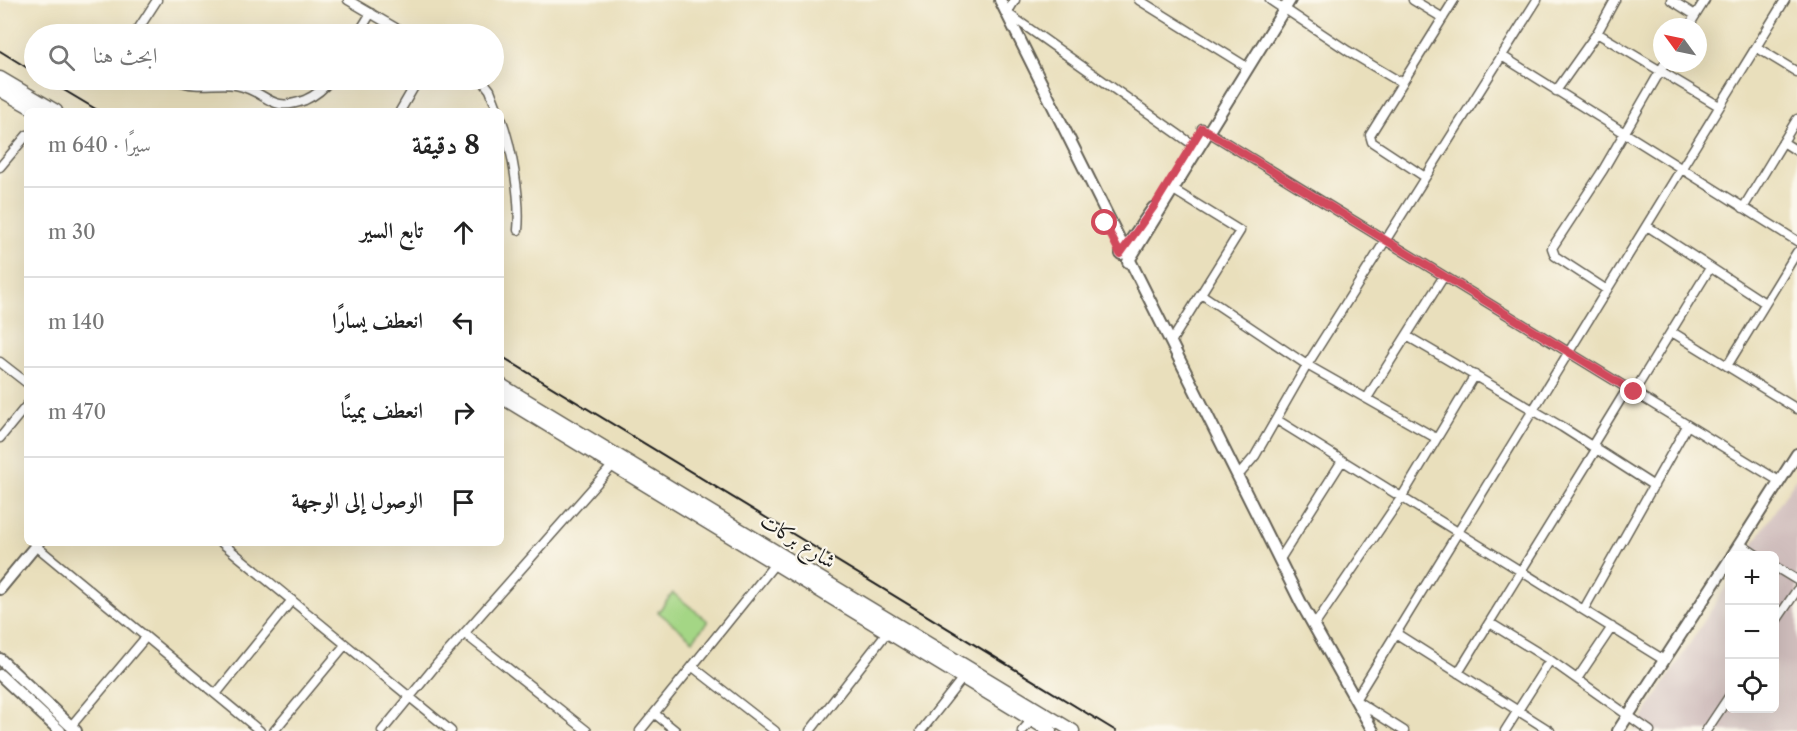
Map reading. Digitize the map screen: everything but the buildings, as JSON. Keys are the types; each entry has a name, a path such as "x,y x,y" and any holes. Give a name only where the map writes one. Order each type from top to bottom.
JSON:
{"main road":[{"path":"0,78 51,108"},
{"path":"0,90 32,108"},
{"name":"شارع بركات","path":"504,387 967,673 1050,731"},
{"name":"شارع بركات","path":"504,399 774,565 888,631 1073,731"}],"street":[{"path":"141,24 157,0"},
{"path":"348,0 389,24"},
{"path":"993,0 1369,730"},
{"path":"1000,0 1310,631 1369,730"},
{"path":"1007,13 1015,0"},
{"path":"1139,0 1242,64"},
{"path":"1413,0 1443,18"},
{"path":"1425,177 1370,139 1400,82 1454,0"},
{"path":"1238,476 1248,467 1307,366 1537,0"},
{"path":"1556,90 1597,33 1615,0"},
{"path":"1671,0 1695,15"},
{"path":"1693,18 1705,0"},
{"path":"1355,700 1460,534 1785,0"},
{"path":"1125,257 1192,144 1205,130 1281,3"},
{"path":"1125,257 1172,189 1242,64 1281,3"},
{"path":"1281,3 1348,51 1400,82"},
{"path":"364,24 371,13"},
{"path":"1007,13 1192,144"},
{"path":"1597,33 1653,62"},
{"path":"1756,47 1797,72"},
{"path":"1502,56 1797,241"},
{"path":"1607,290 1551,253 1660,72"},
{"path":"1670,72 1719,106"},
{"path":"247,90 283,106 289,106 314,96 320,90"},
{"path":"402,108 412,90"},
{"path":"488,90 497,108"},
{"path":"492,97 492,108"},
{"path":"1743,208 1797,119"},
{"path":"504,128 511,150 519,203 518,230"},
{"path":"1205,130 1779,481"},
{"path":"0,166 24,138"},
{"path":"1783,142 1797,151"},
{"path":"1171,342 1240,231 1172,189"},
{"path":"1647,226 1766,303"},
{"path":"1727,366 1797,252"},
{"path":"1458,673 1523,572 1595,447 1630,391 1672,332 1710,268"},
{"path":"1367,398 1444,276"},
{"path":"1201,294 1307,366 1436,438"},
{"path":"1672,332 1797,409"},
{"path":"1407,336 1595,447 1654,486"},
{"path":"0,362 24,381"},
{"path":"1314,626 1401,498 1475,375"},
{"path":"0,438 24,409"},
{"path":"1277,420 1664,660"},
{"path":"1584,609 1688,426"},
{"path":"1735,551 1797,454"},
{"path":"1280,559 1342,461"},
{"path":"382,731 409,696 613,465"},
{"path":"1740,543 1752,551"},
{"path":"0,578 33,546"},
{"path":"0,589 33,546"},
{"path":"37,546 260,731"},
{"path":"227,546 451,731"},
{"path":"640,731 774,565"},
{"path":"1618,731 1725,567"},
{"path":"1779,569 1797,580"},
{"path":"1779,617 1797,590"},
{"path":"216,694 292,600"},
{"path":"1490,623 1550,660 1650,731"},
{"path":"1577,679 1612,627"},
{"path":"810,731 888,631"},
{"path":"465,634 581,729"},
{"path":"1397,634 1550,731"},
{"path":"0,659 73,728 146,637"},
{"path":"274,731 345,645"},
{"path":"1505,731 1550,660"},
{"path":"693,667 775,731"},
{"path":"921,731 967,673"},
{"path":"0,675 60,731"},
{"path":"1355,700 1404,731"},
{"path":"1706,731 1725,702"},
{"path":"655,714 676,731"},
{"path":"1022,731 1032,720"}],"shaded area":[{"path":"1797,477 1797,731 1634,731 1725,588 1725,713 1779,713 1779,551 1749,551"}],"green space":[{"path":"673,593 708,621 693,640 658,612"}],"railway":[{"path":"0,51 24,66"},
{"path":"64,90 94,108"},
{"path":"504,358 1116,731"}],"route":[{"path":"1105,223 1120,254 1153,208 1202,128 1634,392"}]}
